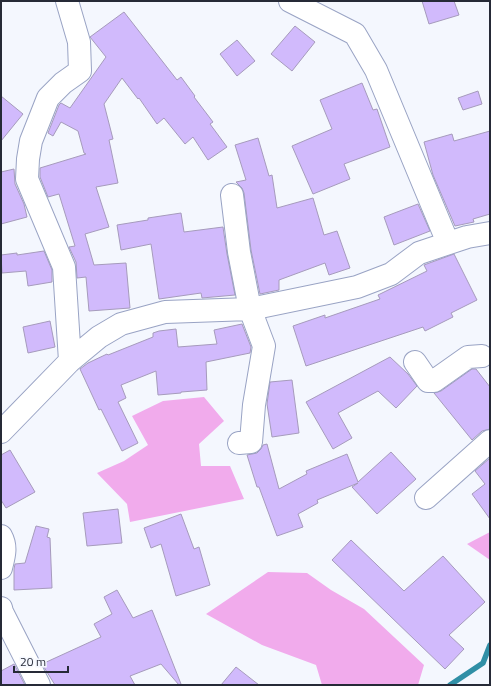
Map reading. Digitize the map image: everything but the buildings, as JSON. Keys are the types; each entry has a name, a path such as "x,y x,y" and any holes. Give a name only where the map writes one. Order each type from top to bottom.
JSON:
{"street":[{"path":"67,1 79,42 80,71 63,83 48,98 32,141 28,159 28,179 64,267 70,361"},
{"path":"290,1 355,34 376,70 448,243"},
{"path":"232,195 239,252 250,309 264,346 254,405 250,442 239,443"},
{"path":"1,432 70,361 99,337 121,324 165,312 250,309 357,287 390,274 419,253 467,236 490,233"},
{"path":"415,362 428,381 434,381 468,357 487,355"},
{"path":"426,498 490,441"},
{"path":"1,536 4,540 6,552 1,568"},
{"path":"1,608 39,685"}],"shaded area":[{"path":"204,397 224,421 199,444 201,466 230,466 244,499 130,522 127,504 97,473 124,461 148,445 132,416 163,401"},
{"path":"490,532 490,560 467,544"},
{"path":"268,572 307,573 331,590 364,609 424,665 418,685 322,685 316,665 262,645 206,614"}],"waterway":[{"path":"450,685 483,663 490,645"}]}
